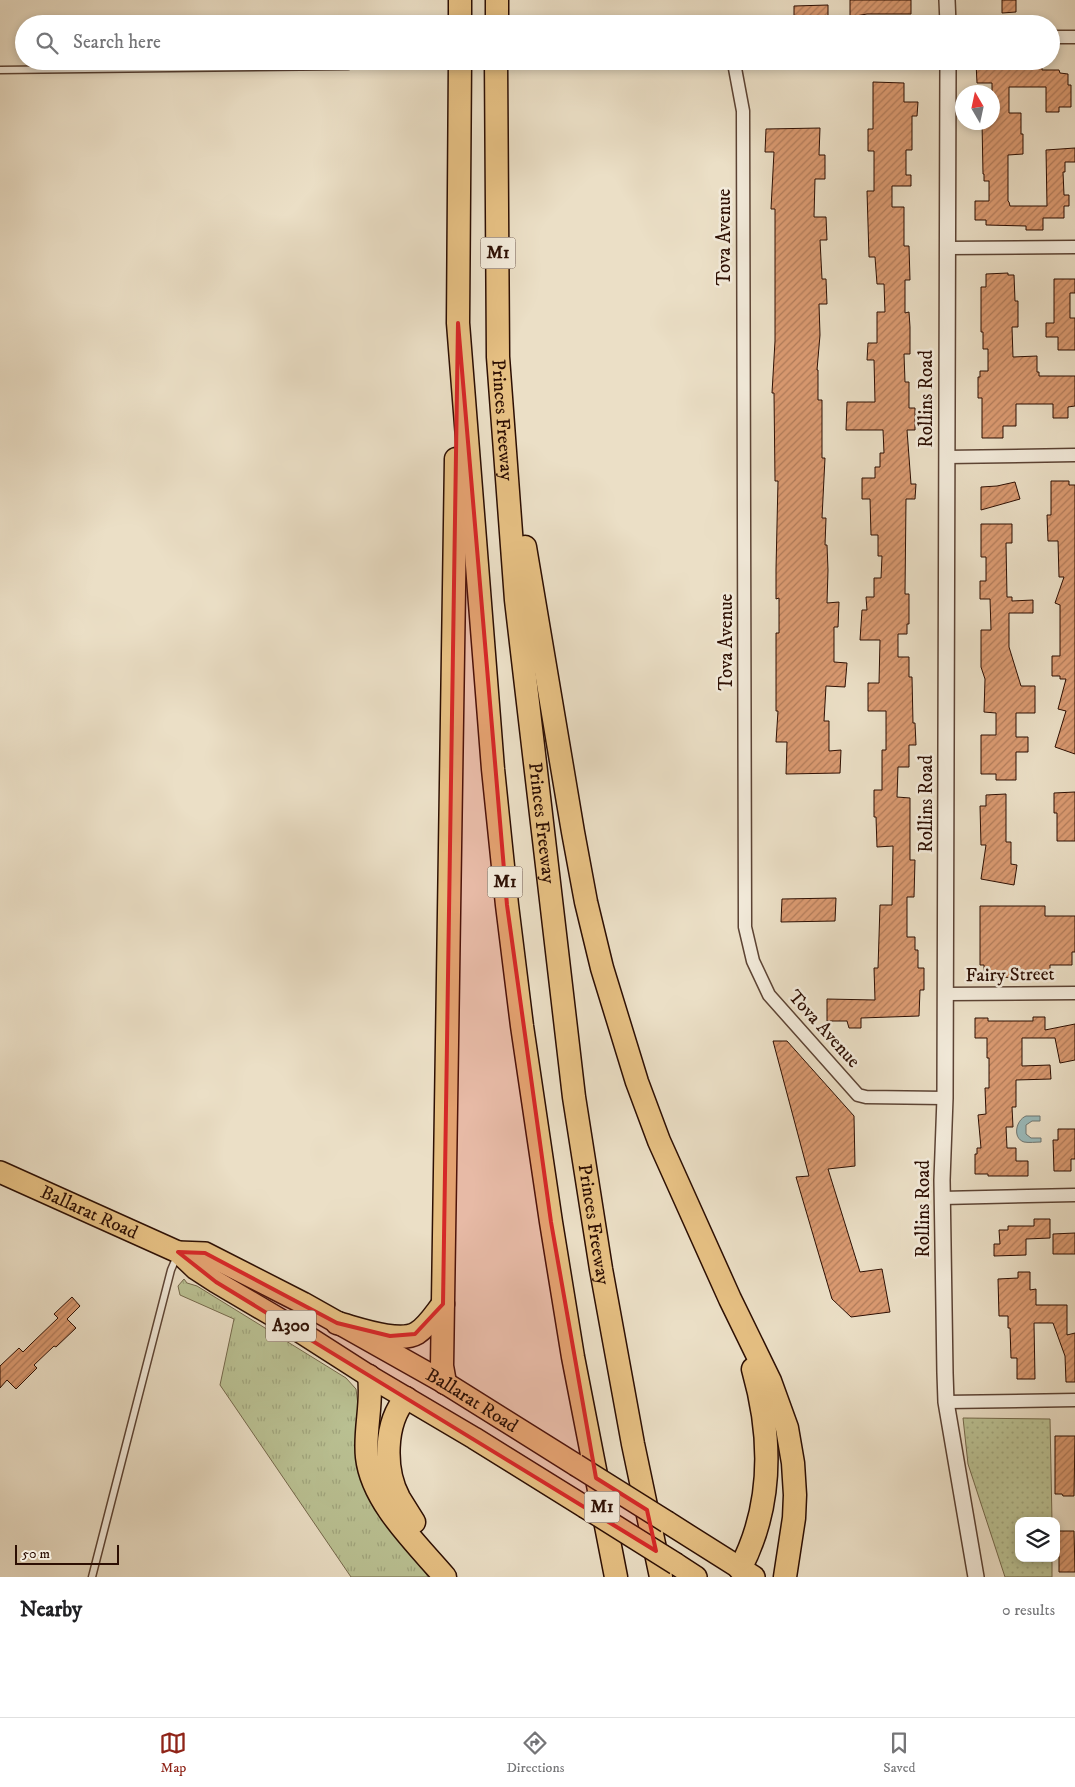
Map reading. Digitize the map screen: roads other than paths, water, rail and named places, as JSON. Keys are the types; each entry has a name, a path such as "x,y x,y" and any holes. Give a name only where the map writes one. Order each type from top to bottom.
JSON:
{"highway":[{"path":"460,0 460,15"},
{"path":"497,0 497,15"},
{"name":"Princes Freeway","path":"460,70 458,323 494,770 507,905 521,1017 551,1222 573,1357 616,1577"},
{"name":"Princes Freeway","path":"496,70 498,357 517,610 574,1097 601,1269 632,1444 668,1570"},
{"path":"450,1577 398,1497 389,1466 389,1445 392,1428 400,1406 406,1398 418,1392 445,1384 442,1366 458,323"},
{"path":"505,445 534,593 548,691 576,849 586,902 602,968 659,1141 730,1299 770,1381 781,1408 791,1445 795,1495 793,1526 785,1577"},
{"name":"Ballarat Road","path":"0,1172 178,1252 203,1273 584,1507 668,1570 696,1577"},
{"name":"Ballarat Road","path":"178,1252 205,1253 337,1322 445,1384 576,1465 667,1522 742,1574"},
{"path":"730,1299 758,1385 767,1444 764,1499 758,1526 742,1574"},
{"path":"337,1322 390,1336 408,1337 423,1328 443,1304"},
{"path":"369,1376 370,1394 366,1449 372,1480 391,1513 445,1577"}],"street":[{"path":"947,0 948,15"},
{"path":"1060,37 1075,37"},
{"name":"Tova Avenue","path":"735,70 743,111 746,927 753,961 769,995 858,1095 866,1098 945,1098"},
{"name":"Rollins Road","path":"948,70 946,994 942,1198 946,1402 976,1577"},
{"path":"947,248 1075,247"},
{"path":"946,457 1075,455"},
{"name":"Fairy Street","path":"946,994 1075,992"},
{"path":"942,1198 1075,1196"},
{"path":"946,1402 1075,1400"},
{"name":"Rollins Road","path":"971,1544 982,1577"}],"lane":[{"path":"0,70 15,70"},
{"path":"92,1577 171,1270 178,1252"}],"water":[{"path":"1026,1116 1040,1116 1040,1121 1032,1121 1026,1125 1026,1134 1031,1138 1041,1138 1041,1142 1024,1142 1018,1137 1018,1125"}]}
